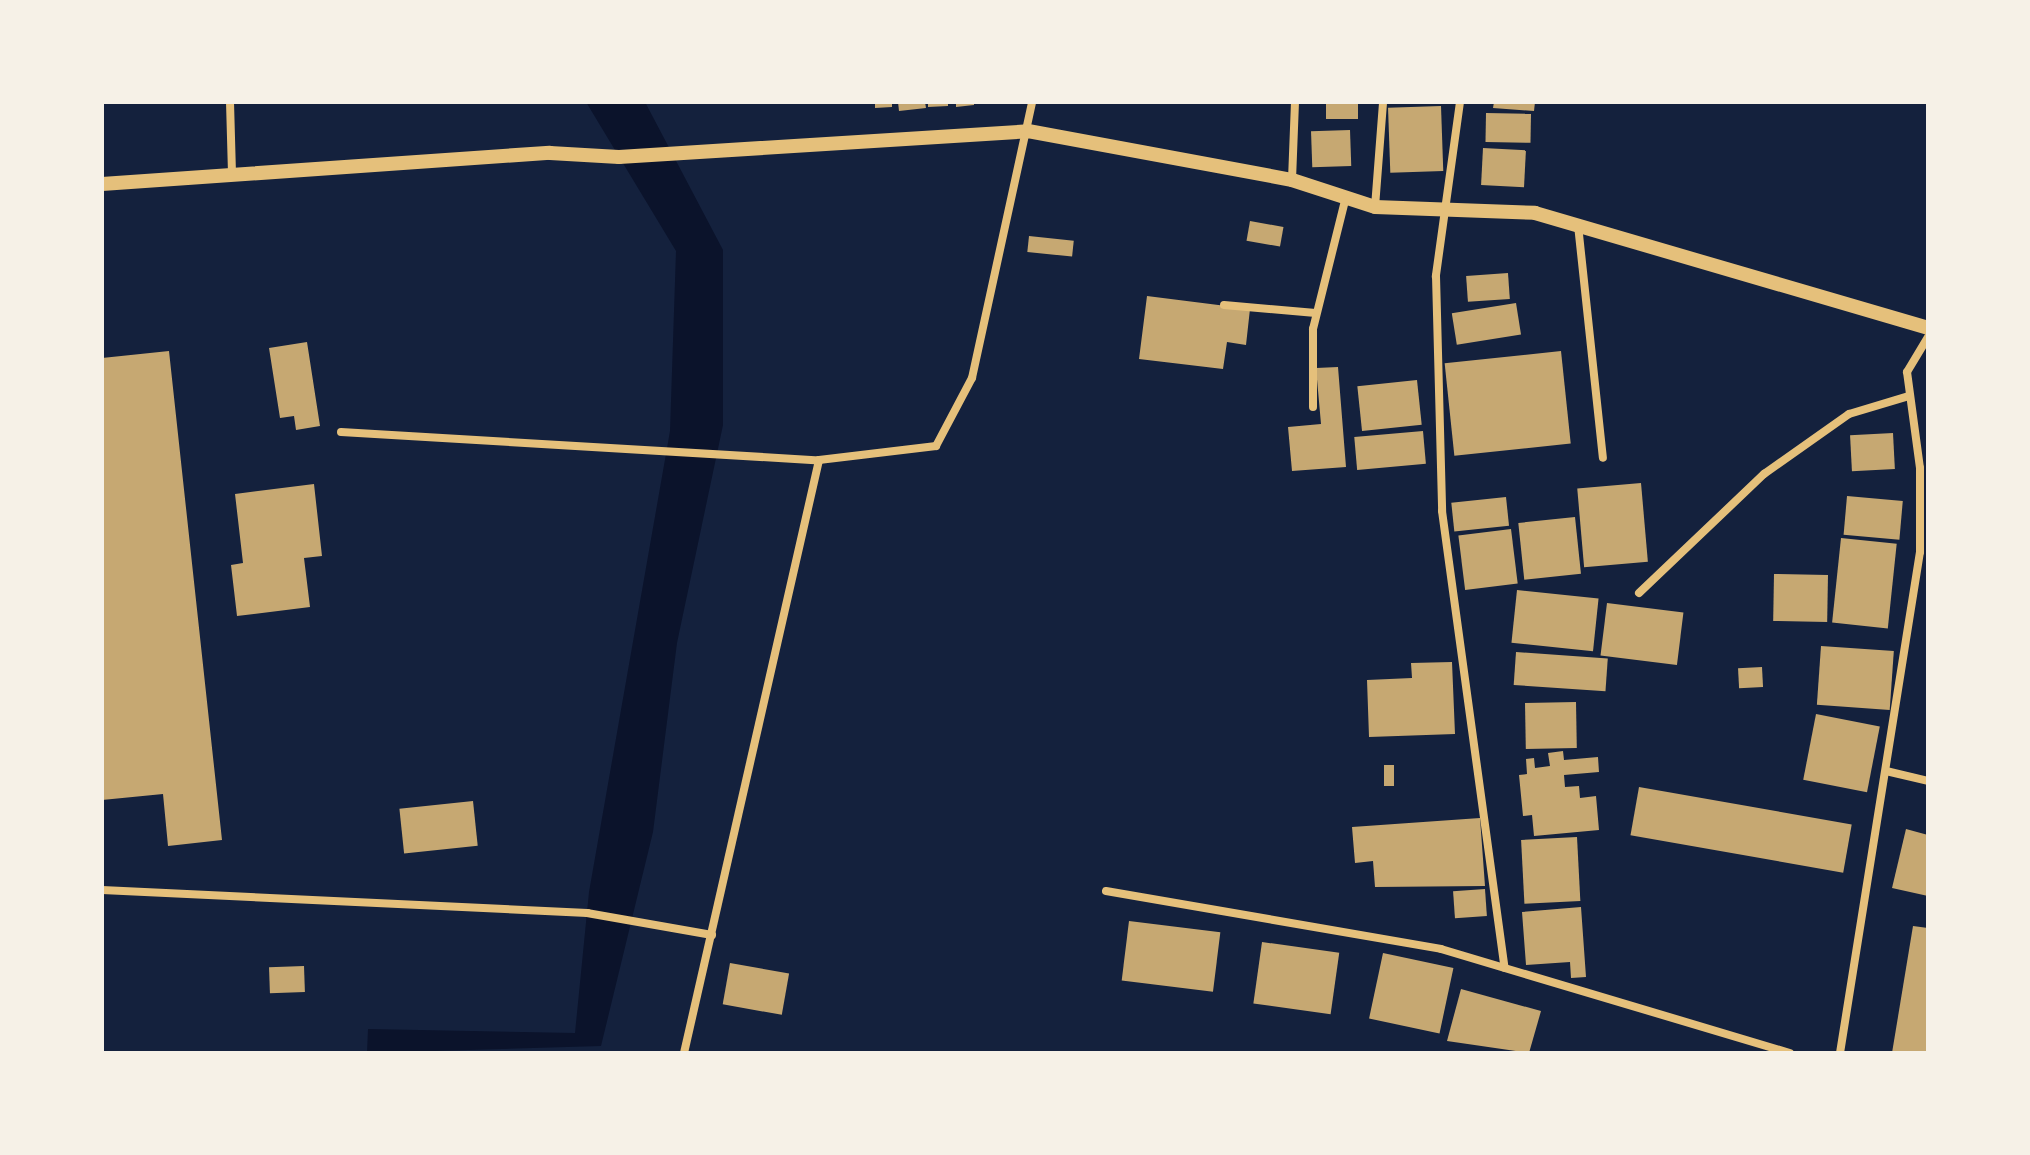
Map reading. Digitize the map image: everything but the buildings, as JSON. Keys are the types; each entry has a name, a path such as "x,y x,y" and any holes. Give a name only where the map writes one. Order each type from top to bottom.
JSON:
{"street":[{"path":"230,102 232,172"},
{"path":"341,432 819,460 936,446 972,378 1032,102"},
{"path":"1292,180 1295,102"},
{"path":"1375,207 1383,102"},
{"path":"1460,102 1436,290 1442,511 1505,968"},
{"path":"102,184 232,172 550,153 619,157 1028,131 1292,180 1375,207 1449,207 1578,225 1928,328"},
{"path":"1313,407 1316,313 1346,197"},
{"path":"1578,225 1603,458"},
{"path":"1224,305 1316,313"},
{"path":"1840,1053 1916,577 1920,468 1907,372 1928,337"},
{"path":"1639,593 1764,474 1849,414 1909,396"},
{"path":"684,1053 819,460"},
{"path":"1916,577 1928,578"},
{"path":"1886,771 1928,781"},
{"path":"102,890 587,913 712,935"},
{"path":"1106,891 1441,949 1790,1053"}],"water":[{"path":"586,102 645,102 723,250 723,425 677,643 653,832 601,1046 367,1053 368,1029 575,1033 589,892 670,431 676,251"}]}
